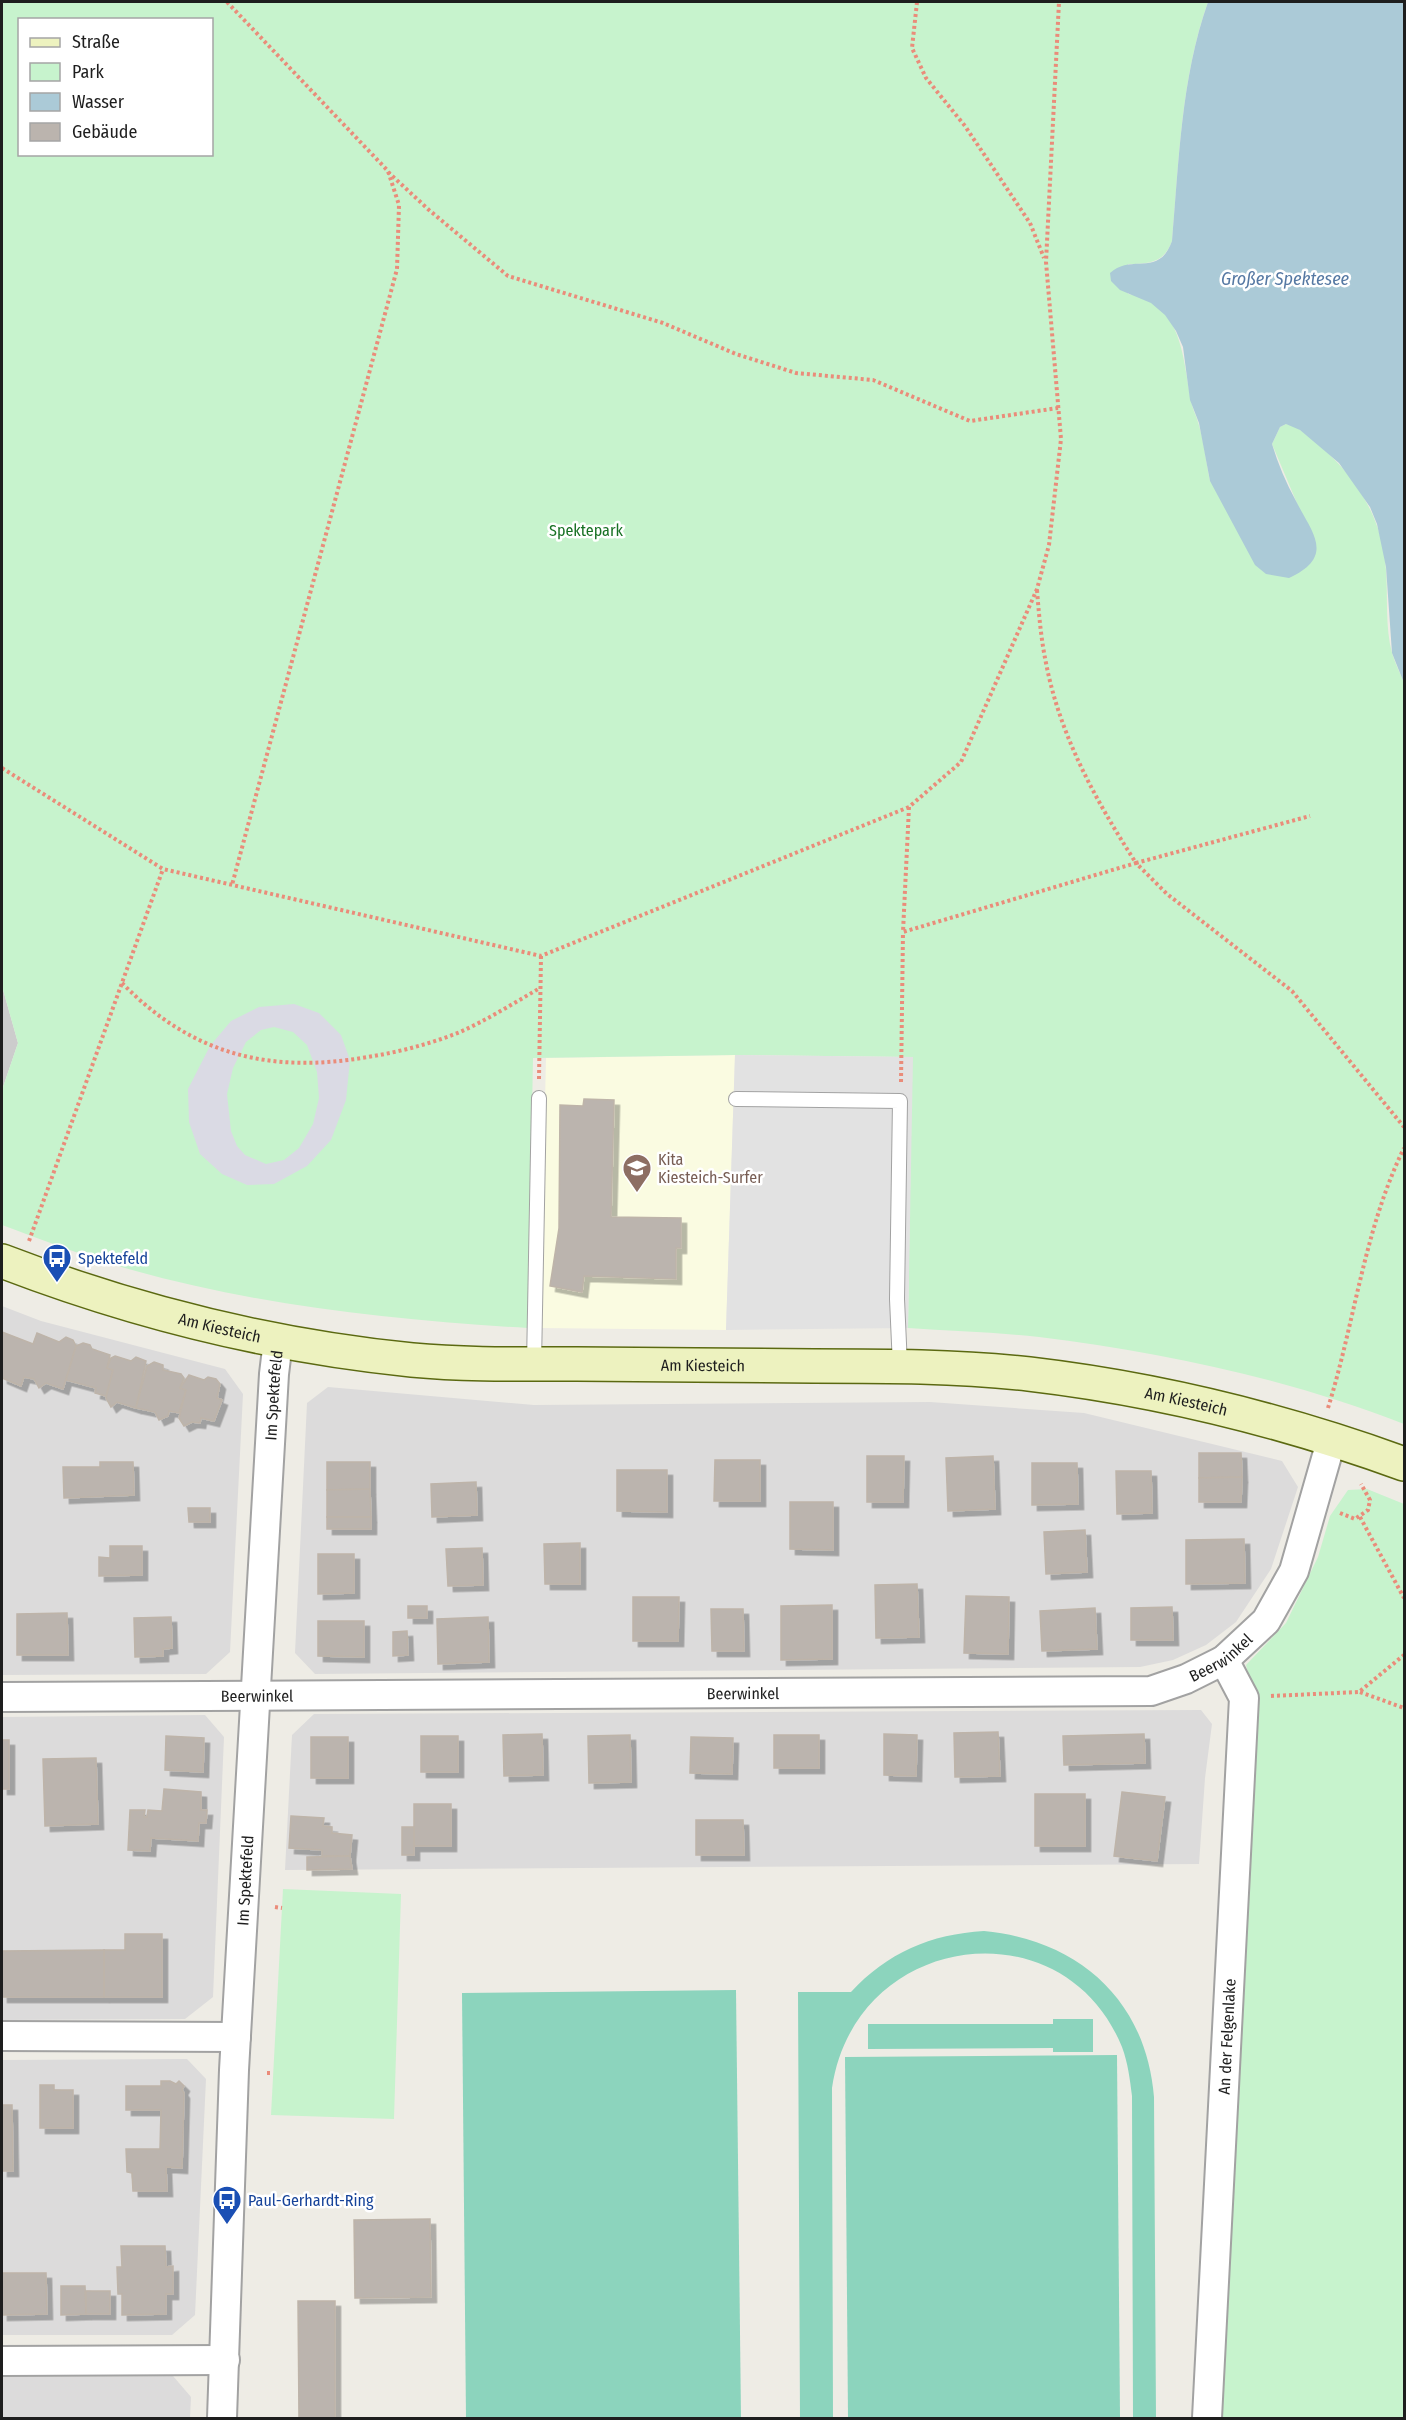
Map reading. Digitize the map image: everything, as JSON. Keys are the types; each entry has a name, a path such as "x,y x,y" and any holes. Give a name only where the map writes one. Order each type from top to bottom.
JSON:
{"street":[{"name":"Am Kiesteich","path":"2,1261 57,1283 278,1341 413,1360 534,1364 900,1366 1027,1374 1168,1395 1327,1436 1404,1464"},
{"name":"Im Spektefeld","path":"222,2418 227,2226 236,2037 273,1374 278,1341"},
{"name":"Beerwinkel","path":"2,1697 1150,1691 1186,1680 1224,1659 1266,1621 1294,1571 1327,1436"},
{"name":"An der Felgenlake","path":"1207,2418 1244,1698 1224,1659"},
{"path":"2,2036 236,2037"},
{"path":"2,2361 225,2360"}],"lane":[{"path":"534,1364 539,1098"},
{"path":"736,1099 900,1101 897,1299 900,1366"}],"path":[{"path":"227,2 388,171 429,210 508,276 663,323 736,354 796,373 873,380 970,420 1058,408"},
{"path":"917,2 912,48 926,78 965,126 1030,223 1046,262"},
{"path":"2,768 163,869 541,956 909,807 961,762 1037,590 1049,545 1061,439 1046,262 1059,2"},
{"path":"232,885 397,269 399,205 388,171"},
{"path":"1037,590 1046,665 1061,719 1077,761 1108,819 1136,863 1167,894 1292,991 1404,1127"},
{"path":"900,1101 903,932 909,807"},
{"path":"903,932 1136,863 1310,816"},
{"path":"28,1242 163,869"},
{"path":"539,1098 541,956"},
{"path":"122,983 161,1019 183,1034 239,1056 278,1063 350,1060 427,1044 461,1031 540,988"},
{"path":"1327,1436 1364,1260 1389,1179 1404,1148"},
{"path":"1337,1508 1344,1517 1360,1517 1368,1510 1371,1500 1361,1484"},
{"path":"1360,1517 1404,1598"},
{"path":"1359,1692 1404,1655"},
{"path":"1261,1697 1359,1692 1404,1708"},
{"path":"275,1907 282,1908"},
{"path":"267,2073 273,2073"}],"shaded area":[{"path":"2,986 18,1043 2,1090"},
{"path":"294,1004 319,1013 341,1035 350,1060 346,1100 331,1140 307,1166 274,1184 247,1185 222,1174 200,1154 189,1122 188,1089 210,1046 231,1021 259,1007","holes":["274,1027 293,1032 307,1045 317,1072 319,1098 313,1124 299,1148 284,1160 266,1164 245,1155 237,1146 231,1131 227,1094 233,1068 246,1042 261,1030"]},
{"name":"Kita Kiesteich-Surfer","path":"735,1055 726,1330 540,1328 546,1058"},
{"path":"735,1055 913,1057 908,1328 726,1330"},
{"path":"2,1306 41,1321 225,1369 243,1394 230,1652 206,1674 2,1675"},
{"path":"328,1387 534,1405 930,1402 1084,1413 1282,1461 1298,1487 1271,1569 1236,1622 1206,1645 1173,1660 1140,1667 315,1674 295,1653 307,1403"},
{"path":"1201,1710 1212,1724 1205,1778 1199,1864 285,1870 292,1735 314,1714"},
{"path":"205,1715 224,1737 213,1997 185,2019 2,2020 2,1717"},
{"path":"187,2059 206,2079 195,2315 172,2335 2,2335 2,2060"},
{"path":"173,2376 191,2397 190,2418 2,2418 2,2377"}],"green space":[{"name":"Spektepark","path":"2,2 1208,2 1192,60 1182,120 1172,241 1165,254 1155,261 1128,264 1128,294 1146,299 1160,308 1170,320 1177,335 1202,437 1210,481 1299,508 1272,444 1280,427 1286,424 1293,425 1328,454 1357,487 1377,526 1383,547 1390,643 1404,683 1404,1424 1316,1394 1178,1359 1039,1337 908,1328 912,1057 735,1055 533,1058 528,1328 373,1315 270,1301 168,1280 118,1266 2,1225 2,1090 18,1043 2,986"},
{"path":"1367,1489 1404,1504 1404,2418 1220,2418 1257,1709 1246,1665 1286,1623 1318,1557 1330,1516 1348,1490"},
{"path":"283,1889 401,1894 394,2119 271,2115"},
{"path":"984,1931 1018,1937 1050,1947 1077,1962 1102,1981 1122,2004 1137,2031 1148,2062 1154,2097 1156,2418 1133,2418 1132,2096 1122,2047 1094,2001 1055,1971 1010,1956 964,1955 918,1969 879,1996 849,2036 832,2088 833,2418 800,2418 798,1992 851,1992 880,1966 911,1948 946,1936"},
{"path":"736,1990 741,2418 466,2418 462,1993"},
{"path":"1053,2019 1093,2019 1093,2052 1053,2052 1053,2048 868,2049 868,2024 1053,2024"},
{"path":"1117,2055 1120,2418 848,2418 845,2057"}],"water":[{"name":"Großer Spektesee","path":"1208,2 1404,2 1404,683 1392,653 1386,567 1377,524 1370,507 1339,463 1300,430 1286,424 1280,427 1272,444 1286,480 1313,534 1316,552 1312,561 1303,570 1289,578 1266,574 1255,565 1210,481 1199,423 1190,400 1183,347 1176,331 1165,315 1151,303 1120,290 1111,281 1110,273 1118,267 1160,259 1167,252 1172,241 1182,120 1192,61"}],"building":[{"path":"584,1099 614,1100 611,1217 681,1218 681,1248 676,1248 676,1279 584,1276 582,1292 550,1286 559,1228 560,1105 583,1106"},
{"path":"2,1332 33,1344 37,1333 59,1342 66,1337 73,1340 76,1346 63,1389 46,1383 39,1388 34,1379 24,1377 21,1386 2,1378"},
{"path":"83,1343 90,1345 92,1349 110,1355 107,1368 113,1370 106,1396 95,1393 96,1388 66,1380 76,1346"},
{"path":"115,1356 131,1361 136,1357 146,1361 136,1408 117,1402 111,1407 106,1398 113,1370 107,1368 111,1358"},
{"path":"154,1362 163,1365 163,1370 181,1374 184,1378 180,1388 186,1390 179,1413 169,1411 168,1416 159,1420 155,1412 136,1408 147,1366"},
{"path":"189,1375 204,1380 208,1377 216,1379 220,1384 217,1398 222,1400 214,1421 201,1418 200,1423 192,1422 184,1426 179,1418 186,1390 180,1388"},
{"path":"1199,1453 1241,1453 1242,1477 1199,1478"},
{"path":"867,1456 904,1456 903,1502 867,1502"},
{"path":"993,1456 995,1509 948,1511 946,1458"},
{"path":"715,1460 760,1460 760,1501 714,1501"},
{"path":"100,1462 133,1462 134,1495 64,1498 63,1467 100,1467"},
{"path":"327,1462 370,1462 370,1489 327,1490"},
{"path":"1032,1463 1077,1463 1078,1504 1032,1505"},
{"path":"617,1470 667,1470 667,1512 617,1511"},
{"path":"1116,1471 1151,1471 1152,1513 1117,1514"},
{"path":"1242,1477 1241,1502 1199,1502 1199,1478"},
{"path":"476,1482 477,1515 432,1517 431,1484"},
{"path":"370,1489 371,1517 327,1517 327,1490"},
{"path":"790,1502 833,1502 833,1550 790,1549"},
{"path":"188,1508 210,1508 210,1522 189,1522"},
{"path":"327,1517 371,1517 371,1529 327,1529"},
{"path":"1085,1530 1087,1572 1046,1574 1044,1532"},
{"path":"1244,1539 1245,1583 1186,1584 1186,1540"},
{"path":"580,1543 580,1584 545,1584 544,1544"},
{"path":"110,1546 142,1546 142,1575 99,1576 99,1557 110,1558"},
{"path":"482,1548 483,1585 448,1586 446,1549"},
{"path":"318,1554 354,1554 354,1593 318,1594"},
{"path":"917,1584 919,1637 876,1638 875,1585"},
{"path":"966,1596 1009,1597 1008,1654 964,1653"},
{"path":"633,1597 679,1597 678,1641 633,1641"},
{"path":"832,1605 832,1659 781,1660 781,1606"},
{"path":"408,1606 427,1606 427,1618 408,1618"},
{"path":"1172,1607 1173,1640 1131,1640 1131,1608"},
{"path":"1095,1608 1097,1649 1042,1651 1040,1611"},
{"path":"711,1609 743,1609 744,1651 712,1651"},
{"path":"67,1613 68,1655 17,1655 17,1614"},
{"path":"171,1617 172,1648 163,1649 163,1656 135,1657 134,1618"},
{"path":"488,1617 489,1662 438,1664 437,1619"},
{"path":"318,1621 364,1621 364,1657 318,1656"},
{"path":"407,1631 408,1655 393,1656 393,1632"},
{"path":"998,1732 1000,1776 955,1777 954,1733"},
{"path":"542,1734 543,1775 504,1776 503,1735"},
{"path":"884,1734 917,1735 916,1776 884,1775"},
{"path":"1144,1734 1145,1763 1064,1765 1063,1736"},
{"path":"630,1735 631,1782 589,1783 588,1736"},
{"path":"774,1735 819,1735 819,1768 774,1768"},
{"path":"166,1736 204,1738 203,1772 165,1770"},
{"path":"421,1736 458,1736 458,1772 421,1772"},
{"path":"311,1737 348,1737 348,1778 311,1778"},
{"path":"691,1737 733,1738 732,1774 690,1773"},
{"path":"2,1740 9,1740 9,1789 2,1789"},
{"path":"96,1758 98,1824 45,1826 43,1759"},
{"path":"164,1789 201,1792 201,1810 207,1810 206,1823 199,1823 198,1841 151,1838 150,1851 128,1850 130,1810 145,1810 144,1817 147,1817 148,1810 162,1811"},
{"path":"1122,1792 1165,1797 1157,1861 1114,1856"},
{"path":"1035,1794 1085,1794 1085,1846 1035,1846"},
{"path":"414,1804 451,1804 451,1846 414,1846"},
{"path":"291,1816 324,1818 323,1826 332,1827 332,1833 352,1835 350,1856 322,1856 322,1850 289,1848"},
{"path":"696,1820 743,1820 744,1855 696,1855"},
{"path":"402,1827 414,1827 414,1855 402,1855"},
{"path":"350,1856 352,1869 307,1870 307,1857"},
{"path":"125,1934 162,1934 162,1997 104,1997 104,1950 125,1950"},
{"path":"104,1950 104,1997 2,1997 2,1951"},
{"path":"161,2081 176,2084 179,2081 184,2086 182,2090 184,2093 182,2168 166,2167 167,2191 133,2191 132,2173 127,2172 126,2149 160,2149 161,2110 126,2110 126,2086 161,2086"},
{"path":"40,2085 54,2085 54,2090 73,2090 73,2128 40,2128"},
{"path":"2,2105 12,2105 13,2171 2,2171"},
{"path":"430,2219 431,2297 355,2298 354,2220"},
{"path":"121,2246 165,2246 166,2267 173,2266 173,2294 166,2294 166,2314 122,2315 122,2294 118,2294 117,2267 122,2267"},
{"path":"2,2273 46,2273 47,2314 2,2315"},
{"path":"61,2286 85,2286 86,2314 61,2315"},
{"path":"86,2291 110,2291 110,2314 86,2314"},
{"path":"298,2301 335,2301 335,2418 299,2418"}],"place":[{"name":"Kita Kiesteich-Surfer","path":"637,1194"},
{"name":"Spektefeld","path":"57,1284"},
{"name":"Paul-Gerhardt-Ring","path":"227,2226"}]}
